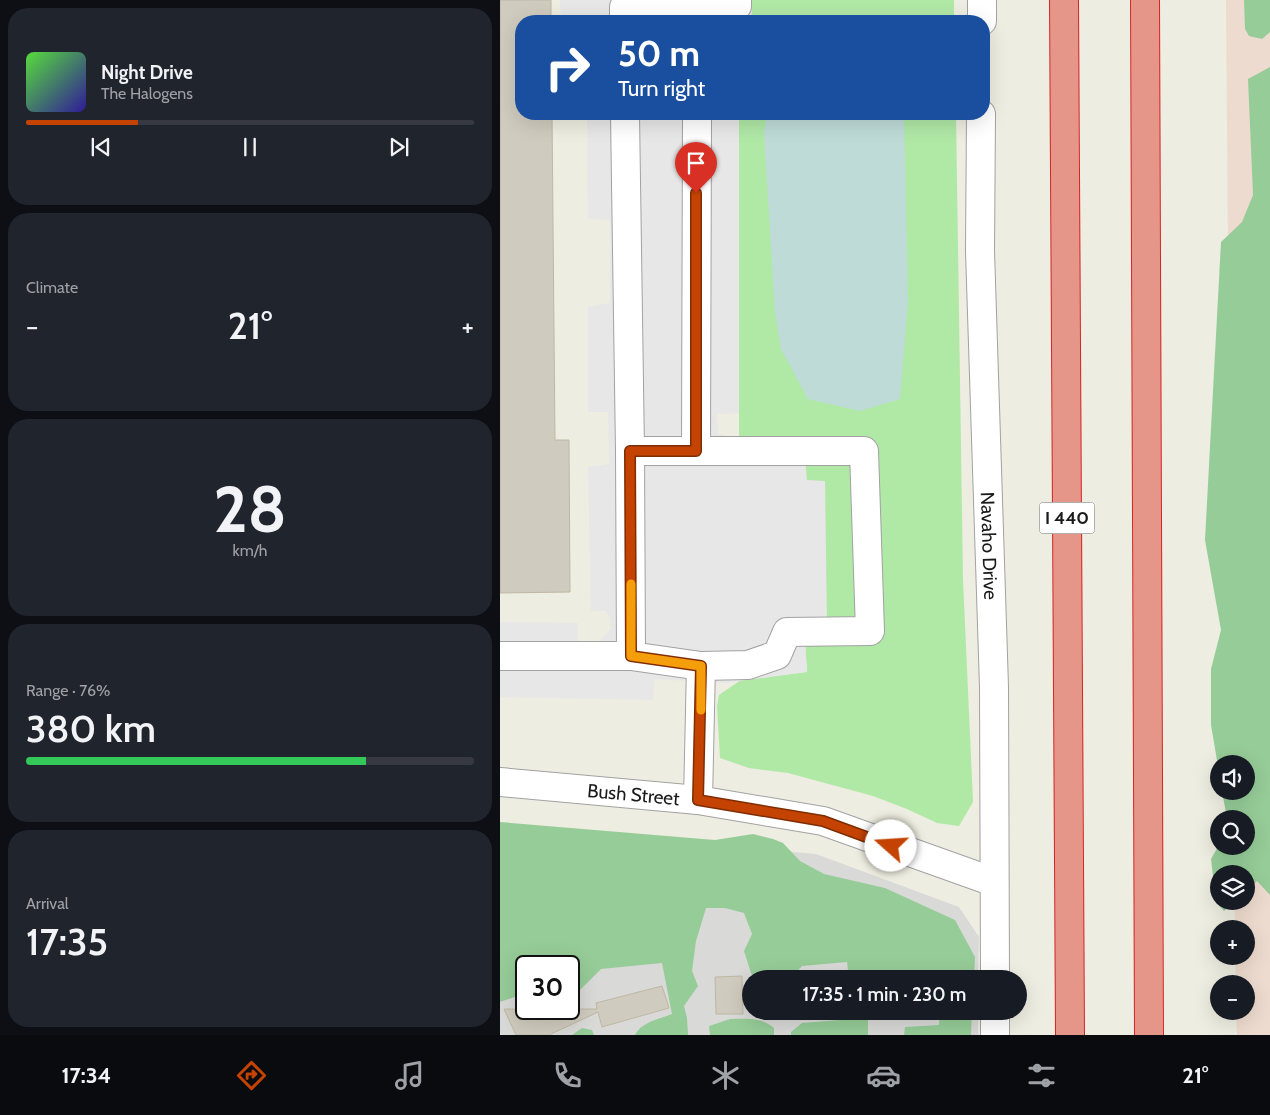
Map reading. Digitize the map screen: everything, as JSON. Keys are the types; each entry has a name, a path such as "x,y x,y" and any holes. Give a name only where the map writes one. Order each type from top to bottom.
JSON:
{"highway":[{"name":"I 440","path":"1064,0 1070,1035"},
{"path":"1145,0 1149,1035"}],"street":[{"path":"624,15 624,7 654,3 696,14 737,6 737,0"},
{"path":"982,0 982,15"},
{"path":"625,120 631,656"},
{"path":"696,120 696,451"},
{"name":"Navaho Drive","path":"981,120 980,251 994,687 995,970"},
{"path":"500,656 631,656 701,666 748,666 777,655 786,632 870,631 864,451 630,451"},
{"path":"698,800 701,666"},
{"name":"Bush Street","path":"500,782 698,800 823,821 994,882"},
{"path":"995,1020 995,1035"}],"shaded area":[{"path":"560,0 752,0 751,15 561,15"},
{"path":"1226,0 1270,0 1270,1035 1237,1035 1236,1020 1255,1020 1255,975 1236,975 1235,965 1255,965 1255,920 1235,920 1234,910 1255,910 1255,865 1246,865 1246,855 1255,855 1255,810 1246,810 1246,800 1255,800 1255,755 1232,755"},
{"path":"587,120 739,120 739,413 717,414 718,434 739,438 803,436 807,480 825,481 827,624 804,626 807,672 724,683 654,679 653,700 500,697 500,622 578,623 578,644 589,651 611,629 610,618 605,611 591,611 588,467 609,464 608,412 588,412 588,307 610,303 610,220 588,219"},
{"path":"766,120 904,120 908,300 900,399 860,411 808,399 781,349 775,312 764,134"},
{"path":"500,826 816,854 959,907 979,937 978,970 742,970 742,1020 978,1020 978,1035 500,1035"}],"green space":[{"path":"752,0 954,0 954,15 751,15"},
{"path":"1244,0 1270,0 1270,32 1262,39 1249,36 1245,29"},
{"path":"1270,67 1270,895 1257,881 1255,883 1255,865 1212,865 1211,859 1213,855 1255,855 1255,810 1225,810 1224,800 1255,800 1255,755 1216,755 1211,725 1211,669 1221,630 1205,540 1221,242 1242,222 1253,195 1248,79"},
{"path":"739,120 956,120 963,580 973,802 959,826 937,823 873,796 788,773 749,768 720,758 717,706 719,695 741,680 807,672 804,626 807,481 739,438"},
{"path":"500,822 715,840 753,834 773,839 783,843 800,861 824,874 885,888 955,920 975,957 974,970 848,970 847,962 802,966 798,970 750,970 744,951 752,934 744,913 725,908 706,908 696,941 692,971 698,986 684,1006 688,1035 635,1035 646,1024 672,1014 662,963 601,969 580,990 580,955 515,955 515,997 500,1002"},
{"path":"730,1019 757,1020 774,1028 774,1035 710,1035 709,1026"},
{"path":"868,1020 868,1035 791,1035 791,1032 802,1023"},
{"path":"939,1020 972,1020 971,1035 904,1035 905,1027 939,1025"},
{"path":"582,1028 592,1030 594,1035 572,1035"}],"building":[{"path":"500,0 551,0 551,15 515,15 515,120 552,120 555,440 569,440 570,592 500,593"},
{"path":"742,976 742,1014 716,1014 715,977"},
{"path":"662,986 669,1008 602,1027 598,1012 549,1035 516,1035 504,1009 515,1009 515,1020 580,1020 580,1009 597,1009 596,1003"}],"slow traffic":[{"path":"631,584 631,656 701,666 701,710"}],"route":[{"path":"696,193 696,451 630,451 631,656 701,666 698,800 823,821 891,846"}]}
